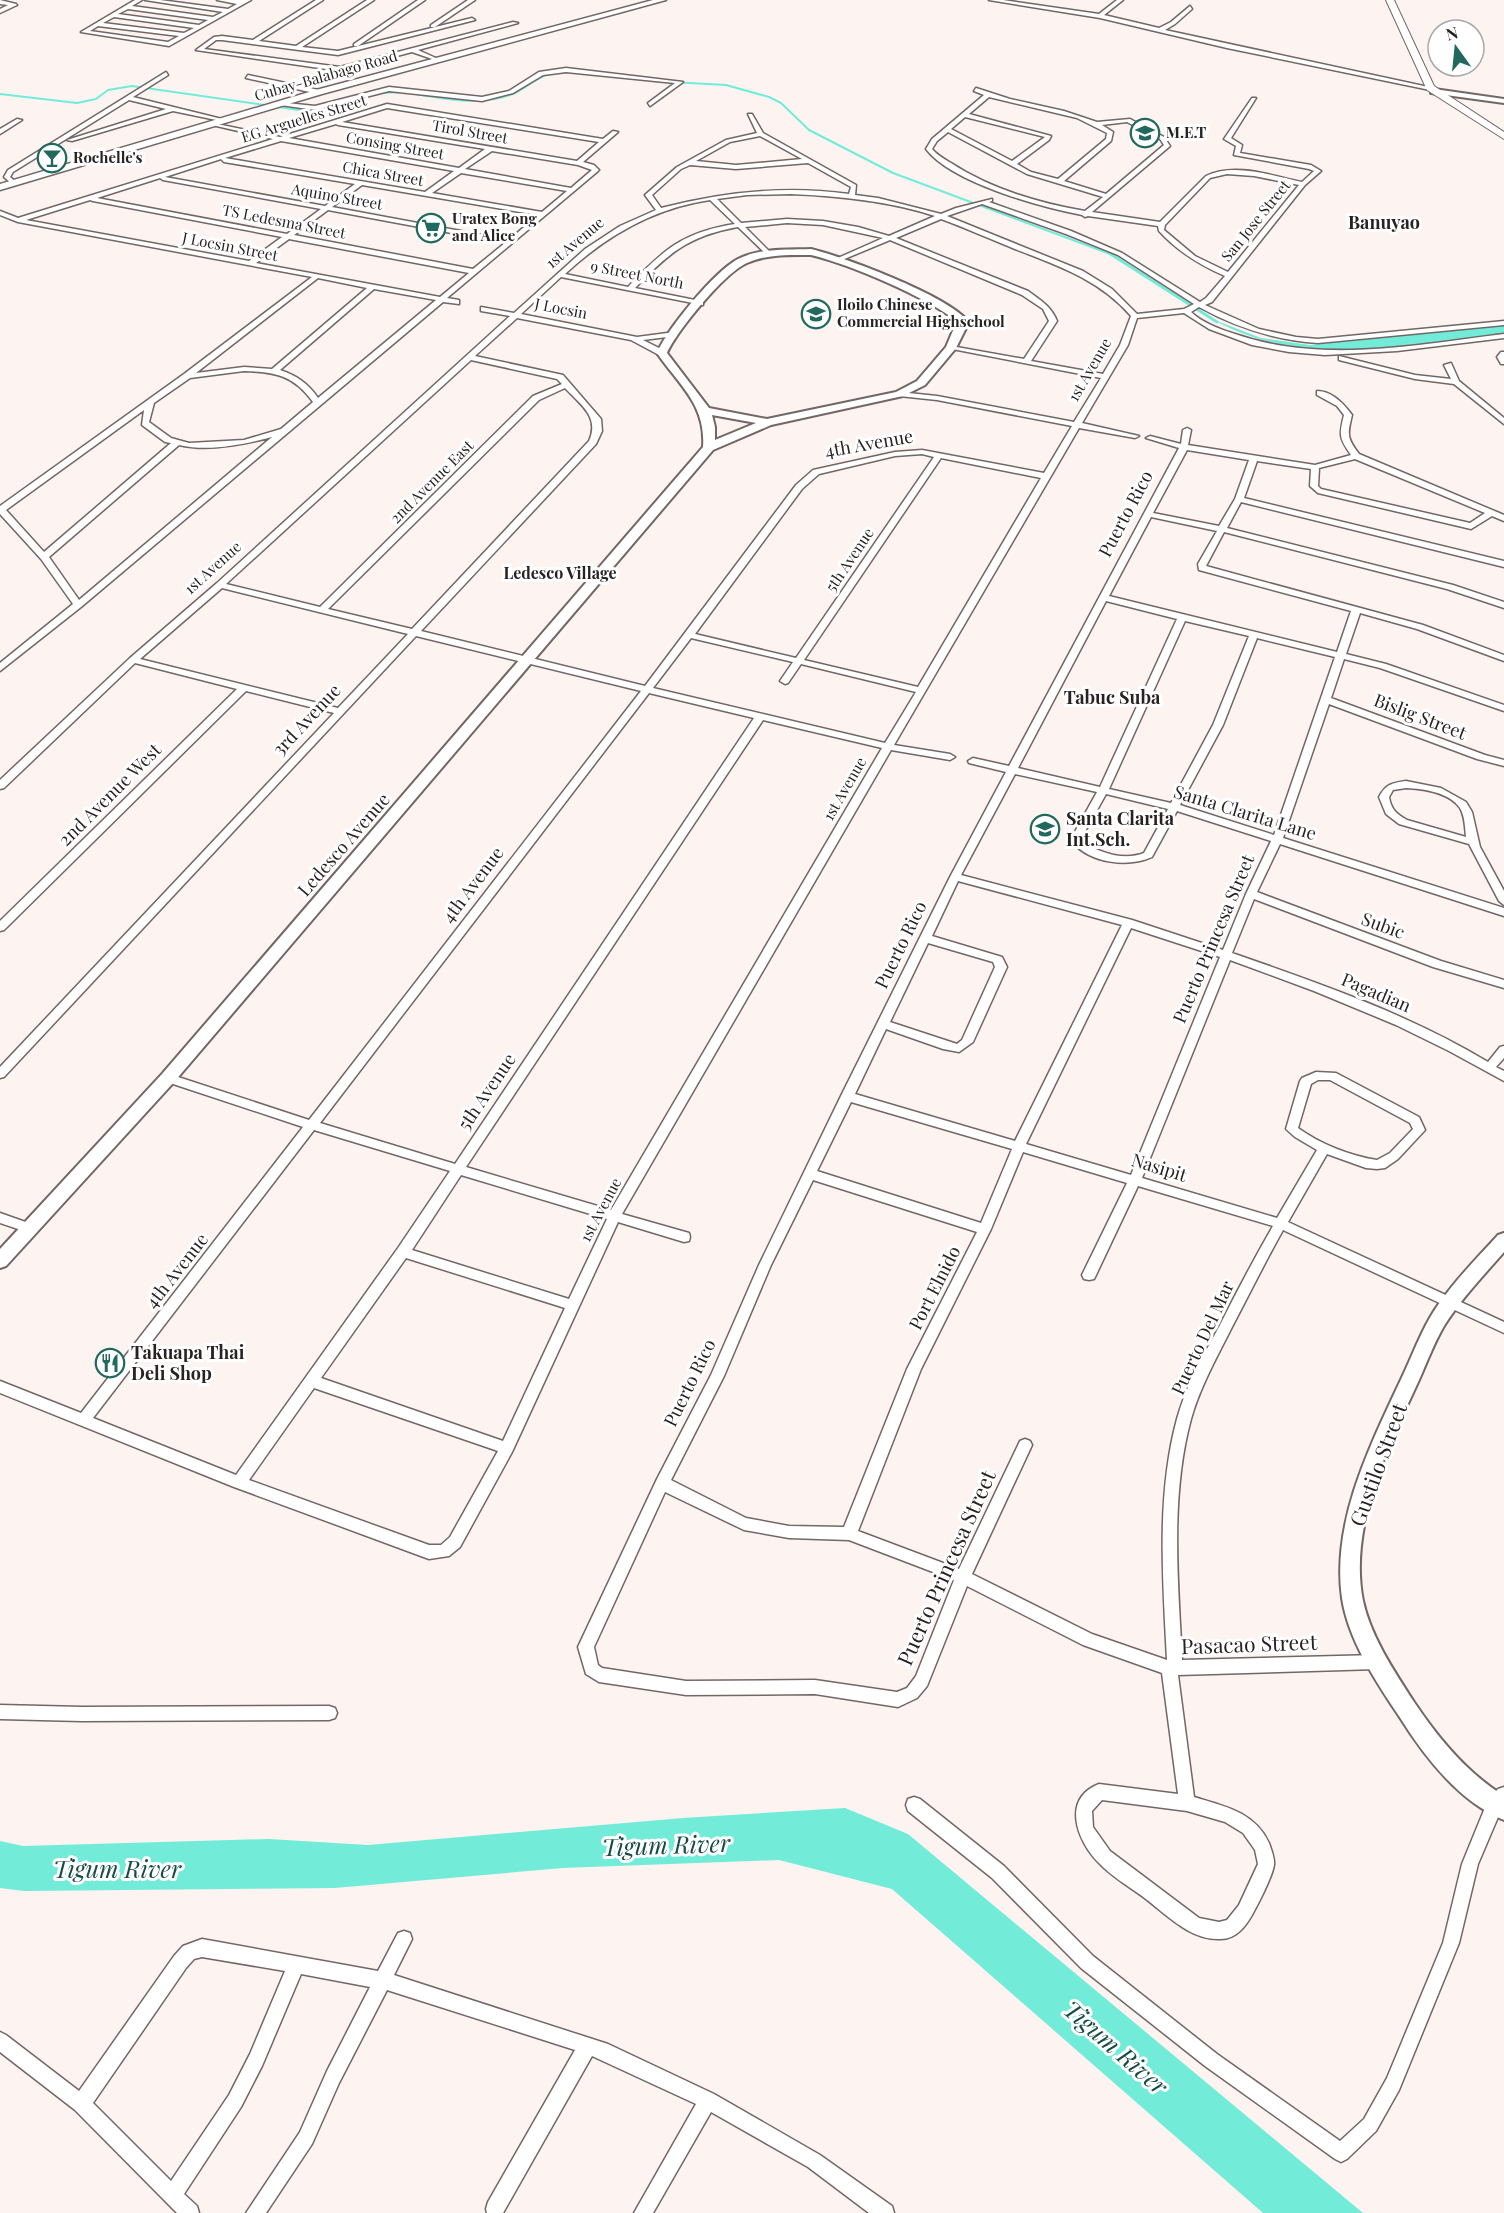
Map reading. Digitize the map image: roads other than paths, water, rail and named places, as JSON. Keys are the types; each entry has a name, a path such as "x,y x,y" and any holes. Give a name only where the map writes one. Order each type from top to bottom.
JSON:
{"main road":[{"name":"Cubay-Balabago Road","path":"0,187 319,92 662,0"},
{"path":"1389,0 1432,90 1504,136"}],"street":[{"path":"139,0 84,32 167,44 245,2"},
{"path":"148,0 229,11"},
{"path":"220,0 245,2"},
{"path":"254,42 320,0"},
{"path":"296,48 371,0"},
{"path":"348,50 422,0"},
{"path":"427,30 472,0"},
{"path":"992,0 1100,16 1432,90 1504,101"},
{"path":"1100,16 1120,0"},
{"path":"0,2 15,2"},
{"path":"0,11 15,5 15,2"},
{"path":"126,7 213,19"},
{"path":"1160,30 1173,23 1191,8"},
{"path":"112,15 199,27"},
{"path":"472,20 332,53 218,39 199,50 326,68 350,68 412,49 515,23"},
{"path":"95,24 184,35"},
{"path":"391,40 436,60"},
{"path":"350,68 370,78"},
{"path":"270,106 315,108 389,89 482,99 511,92 541,73 566,70 677,84 650,104"},
{"path":"14,183 7,174 166,74"},
{"path":"248,77 319,92"},
{"path":"976,90 1098,124 1110,132 1109,140 1060,181"},
{"path":"988,95 975,103 965,115 930,145 929,149 933,154 966,175 1008,194 1086,215 1162,224"},
{"name":"Consing Street","path":"128,98 176,108 219,123 283,139 459,172 571,190"},
{"name":"San Jose Street","path":"1195,308 1209,300 1303,184 1318,171 1239,155 1236,152 1239,145 1228,140 1254,99"},
{"name":"EG Arguelles Street","path":"18,220 391,106 604,141"},
{"path":"55,144 176,108"},
{"path":"750,115 761,134 854,186 852,195"},
{"path":"965,115 1048,136 1014,164"},
{"path":"0,132 20,120"},
{"path":"1086,215 1168,146 1162,138 1128,120 1098,124"},
{"name":"Tirol Street","path":"338,123 578,163 592,166 596,170 571,190"},
{"path":"948,129 1029,173 1107,196"},
{"path":"578,163 615,132"},
{"path":"659,210 649,198 650,191 679,168 735,138 761,134"},
{"path":"425,195 490,149"},
{"name":"Chica Street","path":"220,159 541,214"},
{"path":"691,163 736,167 807,160"},
{"path":"1230,275 1200,263 1161,230 1162,224 1208,177 1226,171 1303,184"},
{"name":"Aquino Street","path":"159,177 510,242"},
{"path":"250,264 360,183"},
{"path":"0,668 78,605 317,402 442,301 571,190"},
{"name":"1st Avenue","path":"0,786 133,660 220,585 560,275 602,238 632,221 659,210 712,198 786,192 852,195 898,204 941,217 1078,271 1109,288 1122,299 1135,316 1131,320 1127,340 1106,377 614,1217 507,1448 455,1542 444,1551 429,1552 239,1483"},
{"path":"840,259 970,205 1008,194"},
{"name":"TS Ledesma Street","path":"89,198 475,272"},
{"path":"712,198 768,254"},
{"path":"981,202 1120,254 1195,308 1245,329 1293,340 1343,340 1504,323"},
{"name":"J Locsin Street","path":"0,213 18,220 315,278 456,302"},
{"path":"631,288 676,246 699,235 740,225 783,221 824,222 852,226 892,238 1025,293 1051,312 1053,321 1027,362"},
{"path":"700,303 725,273 742,261 768,254 811,252 840,259 955,312 962,320 962,326 951,348 921,383 899,394 768,422 709,448"},
{"name":"9 Street North","path":"560,275 700,303 672,334"},
{"path":"78,605 44,556 1,510 188,376 315,278"},
{"path":"274,371 371,288"},
{"path":"1209,300 1220,303"},
{"path":"1135,316 1195,308"},
{"path":"1195,308 1193,319 1250,343 1308,351 1346,352 1504,336"},
{"name":"J Locsin","path":"484,309 633,339 651,339 672,334"},
{"path":"672,334 662,353 705,411 710,427 709,448"},
{"name":"J Locsin","path":"633,339 662,353"},
{"path":"951,348 1106,377"},
{"path":"1504,354 1501,357 1504,362"},
{"path":"469,357 553,374 568,384"},
{"path":"1342,358 1415,377 1456,382"},
{"path":"1448,365 1456,382 1504,422"},
{"path":"188,376 242,369 274,371 302,381 317,402"},
{"path":"921,383 937,398"},
{"name":"2nd Avenue East","path":"322,610 536,398 568,384"},
{"name":"3rd Avenue","path":"0,1074 593,442 598,431 597,419 568,384"},
{"path":"1320,393 1340,405 1348,415 1344,431 1345,441 1356,456 1504,518"},
{"path":"899,394 937,398 1135,436"},
{"path":"150,403 145,423 176,443 244,442 284,431"},
{"path":"705,411 768,422"},
{"name":"Puerto Rico","path":"898,1700 815,1688 686,1688 599,1675 591,1669 586,1647 662,1484 717,1376 765,1265 955,877 1013,772 1184,447 1187,430"},
{"path":"1150,438 1184,447 1315,467 1356,456"},
{"path":"44,556 176,443"},
{"name":"Ledesco Avenue","path":"0,1261 168,1078 530,660 709,448"},
{"name":"4th Avenue","path":"83,1421 689,635 799,487 816,472 895,454 940,454 1046,476"},
{"name":"5th Avenue","path":"785,681 940,454"},
{"path":"1254,458 1239,499 1202,568 1420,627 1504,658"},
{"path":"1315,467 1314,486 1318,491 1471,526 1491,513"},
{"path":"1239,499 1504,564"},
{"path":"1148,514 1222,529 1450,587 1504,605"},
{"path":"220,585 760,717 888,747 950,757"},
{"path":"1104,598 1401,672 1504,708"},
{"name":"Puerto Princesa Street","path":"1089,1275 1135,1179 1251,894 1277,840 1356,611"},
{"path":"1183,616 1103,791 1077,837 1078,843 1085,849 1126,860 1139,860 1148,855 1218,724 1254,635"},
{"path":"689,635 921,690"},
{"path":"133,660 339,711"},
{"name":"2nd Avenue West","path":"0,927 244,687"},
{"name":"Bislig Street","path":"1325,699 1481,757 1504,763"},
{"name":"5th Avenue","path":"239,1483 403,1252 760,717"},
{"name":"Santa Clarita Lane","path":"973,761 1013,772 1175,807 1504,912"},
{"path":"1473,842 1393,817 1385,808 1384,797 1389,788 1408,783 1422,785 1458,800 1468,812 1473,842 1504,901"},
{"name":"Pagadian","path":"955,877 1039,897 1228,955 1354,1001 1404,1024 1504,1077"},
{"name":"Subic","path":"1251,894 1437,964 1504,984"},
{"path":"985,1229 1019,1146 1128,923"},
{"path":"884,1024 946,1046 959,1048 967,1042 1001,967 999,960 926,938"},
{"path":"1489,1068 1504,1050"},
{"path":"1316,1076 1332,1076 1414,1120 1419,1125 1419,1130 1384,1164 1373,1166 1324,1149 1292,1129 1306,1081 1316,1076"},
{"path":"168,1078 311,1125 684,1236"},
{"name":"Nasipit","path":"848,1096 1279,1223 1450,1302"},
{"name":"Puerto Del Mar","path":"1187,1803 1172,1668 1171,1580 1174,1490 1182,1431 1203,1371 1279,1223 1324,1149"},
{"name":"Port Elnido","path":"810,1174 985,1229 914,1369 849,1534"},
{"path":"0,1218 30,1228"},
{"name":"Gustilo Street","path":"1501,1803 1471,1786 1422,1735 1377,1662 1353,1599 1349,1562 1362,1498 1435,1325 1450,1302 1504,1240"},
{"path":"403,1252 572,1305"},
{"path":"1450,1302 1504,1328"},
{"path":"312,1381 507,1448"},
{"path":"0,1387 239,1483"},
{"name":"Puerto Princesa Street","path":"898,1700 912,1693 922,1681 963,1577 1025,1445"},
{"path":"662,1484 744,1524 789,1532 849,1534 963,1577"},
{"name":"Pasacao Street","path":"963,1577 1088,1640 1172,1668 1377,1662"},
{"path":"0,1712 329,1713"},
{"path":"1099,1792 1187,1803 1243,1820 1257,1838 1265,1855 1266,1864 1240,1920 1228,1929 1210,1930 1194,1925 1104,1857 1085,1830 1084,1808 1099,1792"},
{"path":"914,1805 998,1872 1087,1962 1211,2060 1341,2153 1370,2124 1393,2084 1451,1943 1470,1864 1501,1803"},
{"path":"255,2213 306,2138 333,2076 404,1939"},
{"path":"81,2104 189,1952 202,1948 382,1980 588,2045 708,2100 814,2161 885,2213"},
{"path":"172,2195 235,2101 256,2060 296,1966"},
{"path":"0,2041 81,2104 190,2213"},
{"path":"495,2209 588,2045"},
{"path":"643,2213 708,2100"}],"water":[{"path":"1212,319 1261,338 1310,345 1504,325 1504,335 1392,348 1318,349 1282,344 1246,335"},
{"name":"Tigum River","path":"845,1808 908,1834 1363,2213 1263,2213 892,1889 779,1860 563,1868 335,1888 24,1891 0,1888 0,1841 23,1846 269,1839 368,1845 683,1818"}],"waterway":[{"path":"411,93 437,98 490,100 515,93 548,74"},
{"path":"652,81 726,85 769,97 781,103 809,130 893,173 1111,254"},
{"path":"0,94 77,103 96,99 108,90 132,86 299,110 338,104"},
{"path":"381,93 402,92"},
{"path":"1111,254 1217,322"}],"place":[{"name":"M.E.T","path":"1145,133"},
{"name":"Rochelle's","path":"52,158"},
{"name":"Uratex Bong and Alice","path":"431,228"},
{"name":"Iloilo Chinese Commercial Highschool","path":"816,314"},
{"name":"Santa Clarita Int.Sch.","path":"1045,829"},
{"name":"Takuapa Thai Deli Shop","path":"110,1363"}],"district":[{"name":"Banuyao","path":"1384,223"},
{"name":"Ledesco Village","path":"560,573"},
{"name":"Tabuc Suba","path":"1112,698"}]}
